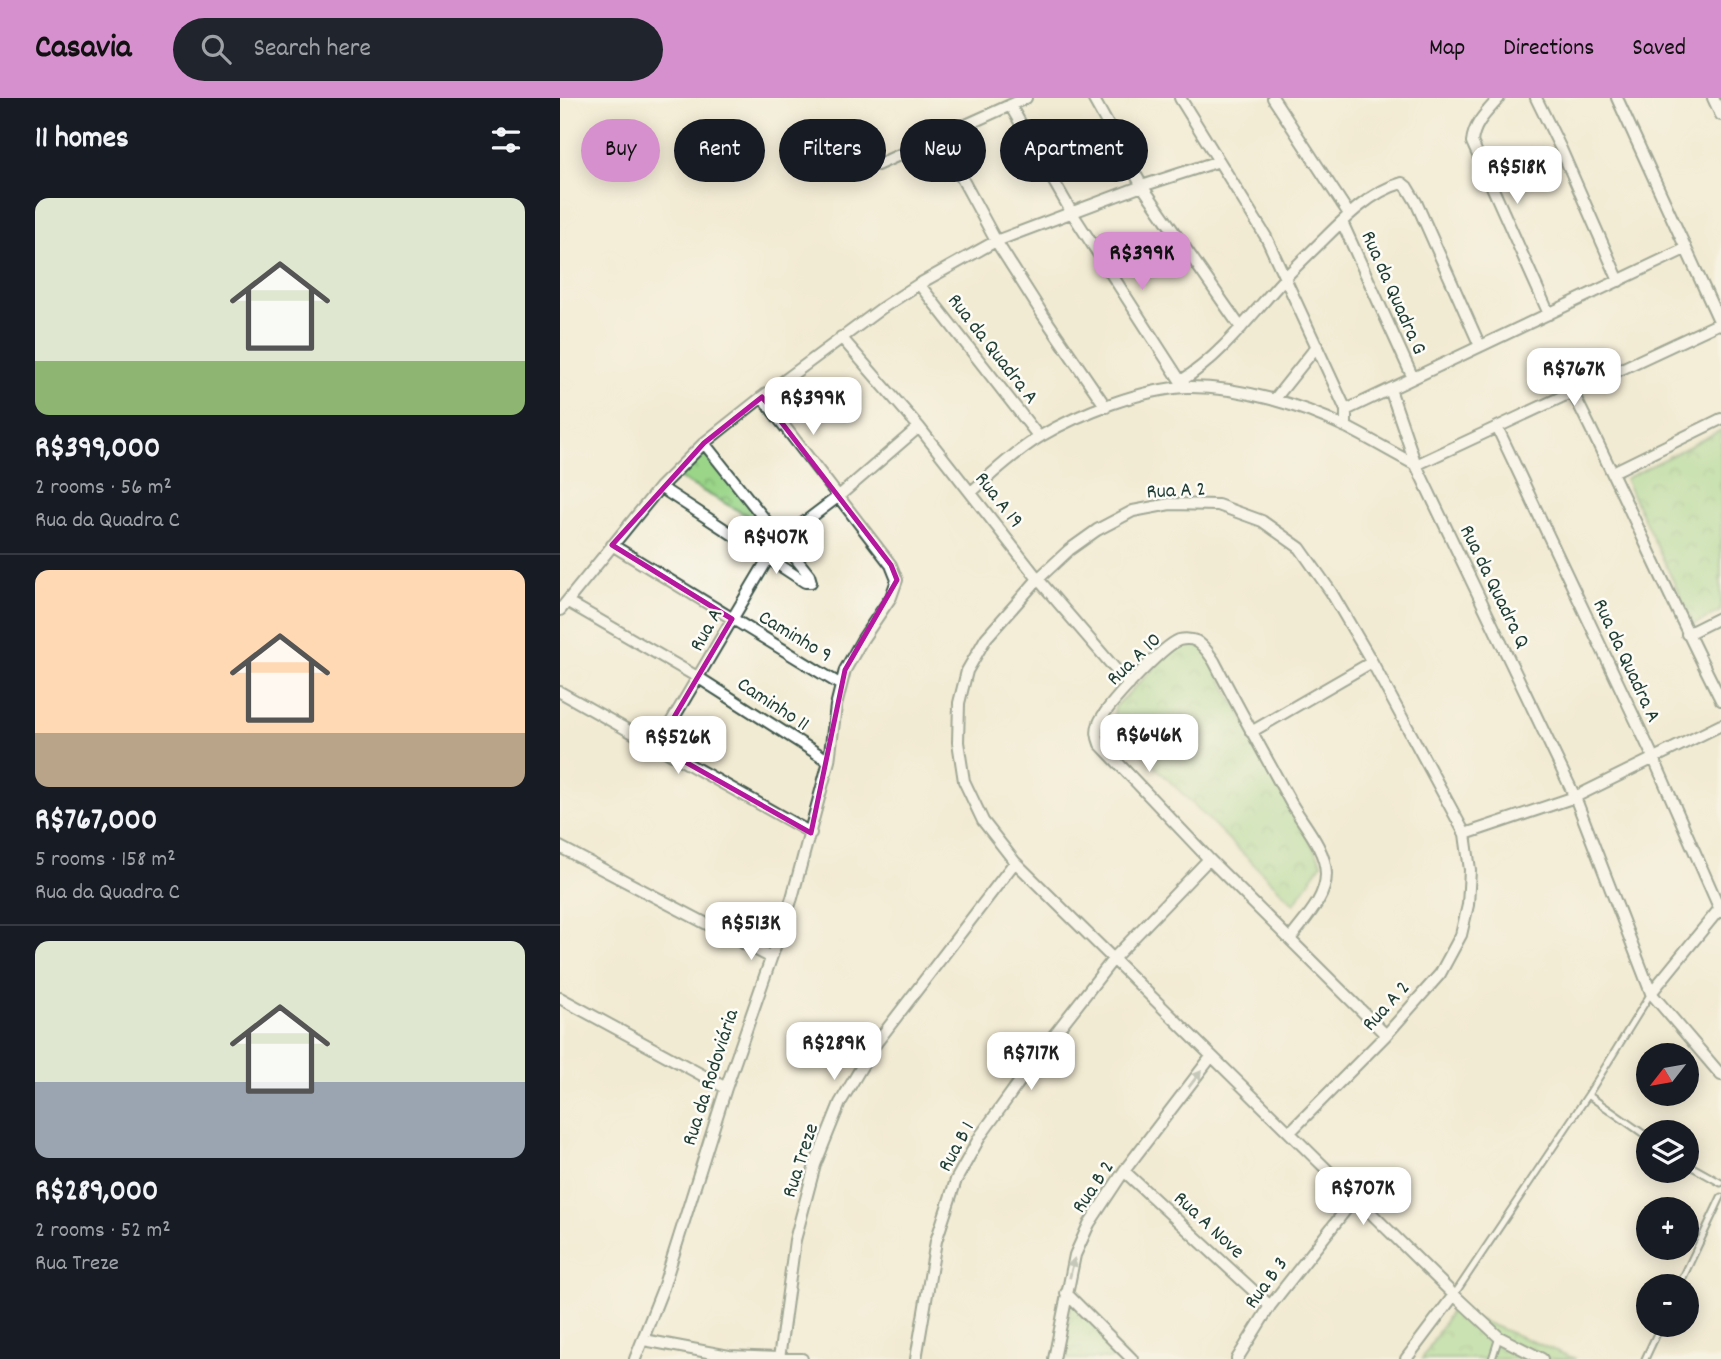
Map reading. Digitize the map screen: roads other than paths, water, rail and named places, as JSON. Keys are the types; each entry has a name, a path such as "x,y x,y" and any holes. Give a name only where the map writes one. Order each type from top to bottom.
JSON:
{"street":[{"path":"980,119 1026,98"},
{"path":"1093,98 1142,186 1241,328"},
{"path":"1180,98 1266,237 1346,410 1346,427"},
{"name":"Rua da Quadra G","path":"1273,98 1346,218 1413,378"},
{"path":"1499,98 1473,131 1472,142 1549,314"},
{"path":"1536,98 1562,149 1619,281"},
{"path":"971,492 1039,437 1068,421 1183,384 1274,400 1346,427 1416,465 1720,324 1617,98"},
{"path":"1713,98 1721,115"},
{"path":"1010,105 1072,213 1183,384"},
{"path":"564,606 660,487 704,443 841,337 919,284 996,241 1142,186 1219,161"},
{"path":"964,182 996,241 1106,407"},
{"path":"1183,384 1241,328 1284,279 1346,218 1391,187 1402,183 1407,187 1480,346"},
{"path":"1346,410 1685,249"},
{"name":"Rua da Quadra A","path":"919,284 1039,437"},
{"name":"Rua A 19","path":"841,337 919,427 1038,579 1129,685"},
{"path":"1274,400 1317,346"},
{"name":"Rua da Quadra Q","path":"1390,389 1416,465 1575,797 1651,993 1721,1075"},
{"path":"1572,391 1721,700"},
{"path":"762,397 839,496"},
{"path":"1613,472 1721,419"},
{"name":"Rua A","path":"657,746 781,540 839,496 919,427"},
{"name":"Rua da Quadra A","path":"1497,429 1654,759 1720,909"},
{"path":"660,487 805,582 811,582 809,575 704,443"},
{"name":"Rua da Rodoviária","path":"635,1359 667,1277 726,1088 792,898 829,761 841,685 852,655 891,597 897,580 895,572 839,496"},
{"name":"Rua A 2","path":"1290,1132 1385,1035 1440,974 1461,935 1468,905 1470,870 1465,834 1372,662 1331,592 1300,548 1262,521 1218,505 1170,504 1133,511 1097,530 1038,579 986,638 967,671 959,703 958,741 964,781 983,821 1015,862 1454,1295 1499,1337 1542,1359"},
{"name":"Caminho 9","path":"612,545 841,685"},
{"name":"Caminho 11","path":"564,606 699,678 829,761"},
{"path":"1687,634 1721,617"},
{"name":"Rua A 10","path":"1291,939 1318,902 1325,887 1326,871 1322,854 1206,649 1196,641 1179,640 1168,647 1129,685 1099,721 1096,734 1100,744 1209,859 1385,1035"},
{"path":"1251,732 1372,662"},
{"path":"560,692 811,834"},
{"path":"1465,834 1575,797 1721,725"},
{"path":"560,846 770,957"},
{"name":"Rua B 1","path":"916,1359 936,1241 956,1180 981,1135 1114,958 1209,859"},
{"name":"Rua Treze","path":"780,1359 795,1240 815,1165 840,1104 874,1046 1015,862"},
{"path":"1651,993 1720,909"},
{"path":"560,998 726,1088"},
{"name":"Rua B 2","path":"1054,1359 1075,1255 1089,1224 1124,1171 1211,1057"},
{"name":"Rua A Nove","path":"1124,1171 1270,1306"},
{"name":"Rua B 3","path":"1237,1359 1270,1306 1355,1198"},
{"path":"1066,1293 1132,1359"},
{"path":"1406,1359 1454,1295"},
{"path":"644,1340 729,1356 802,1359"}],"lane":[{"path":"1454,1295 1588,1096 1651,993"},
{"path":"1588,1096 1636,1129"},
{"path":"1699,1171 1721,1183"},
{"path":"1685,1274 1721,1197"},
{"path":"1492,1359 1499,1337"},
{"path":"1645,1359 1655,1337"}]}
